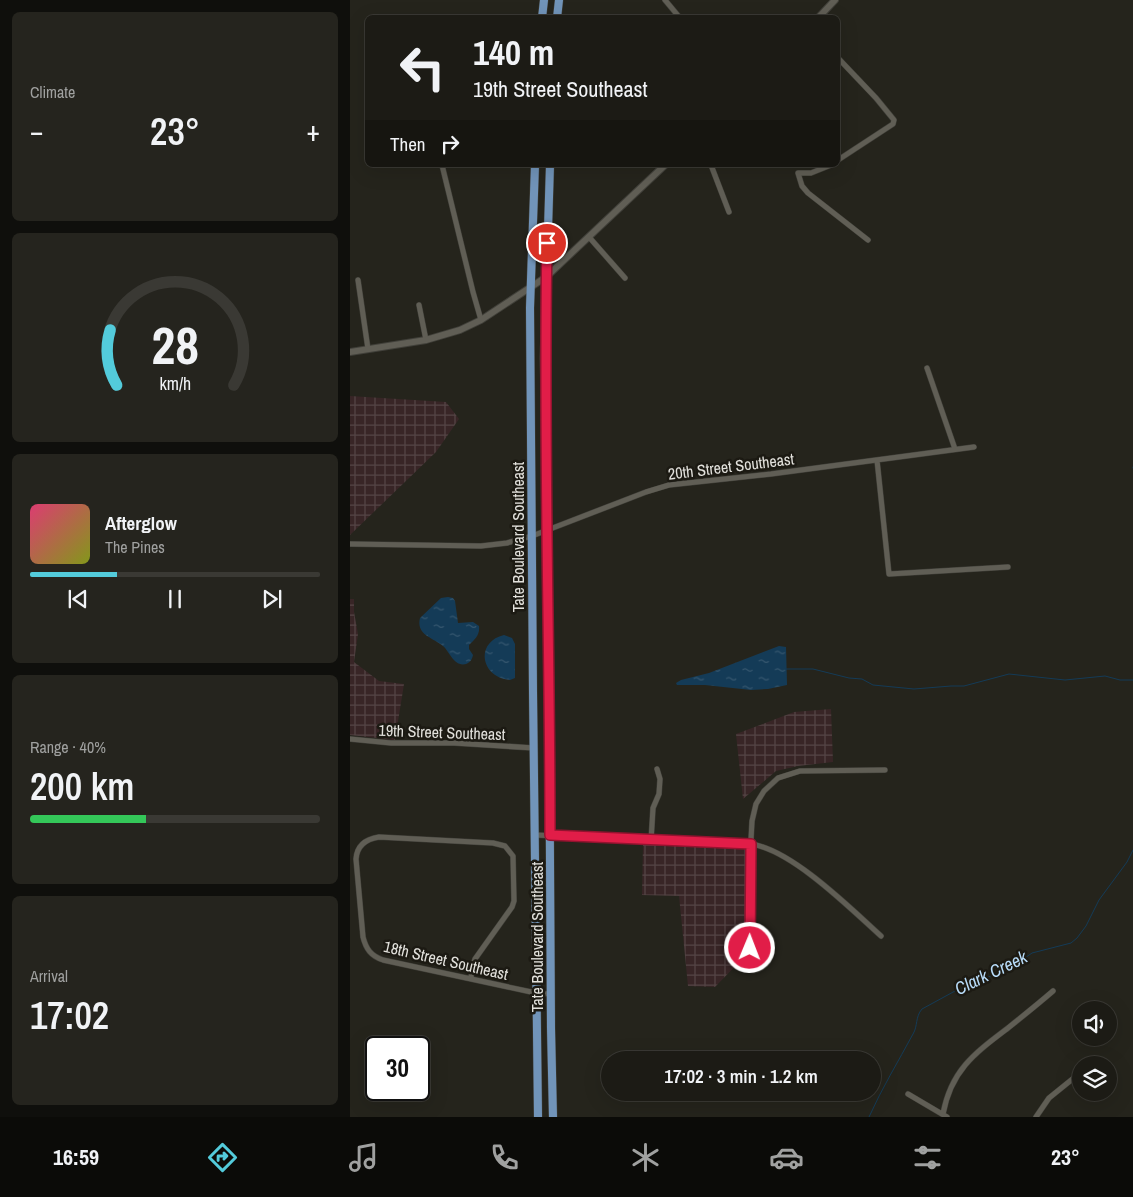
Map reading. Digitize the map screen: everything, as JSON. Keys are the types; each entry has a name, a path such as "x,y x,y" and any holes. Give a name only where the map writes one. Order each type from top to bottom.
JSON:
{"main road":[{"path":"542,15 544,0"},
{"path":"557,15 559,0"},
{"name":"Tate Boulevard Southeast","path":"535,167 530,286 538,1117"},
{"name":"Tate Boulevard Southeast","path":"550,167 544,358 548,530 551,994 554,1117"}],"street":[{"path":"665,0 678,15"},
{"path":"821,15 835,0"},
{"path":"840,60 894,120 893,124 840,159"},
{"path":"442,167 481,320"},
{"path":"350,352 426,340 460,330 481,320 546,277 663,167"},
{"path":"712,167 729,212"},
{"path":"826,167 811,173 798,173 802,186 808,193 868,240"},
{"path":"589,237 625,278"},
{"path":"358,280 362,297 368,349"},
{"path":"419,305 426,340"},
{"path":"927,368 955,450"},
{"name":"20th Street Southeast","path":"350,544 481,546 507,543 532,536 669,485 974,447"},
{"path":"877,460 889,574 1008,567"},
{"name":"19th Street Southeast","path":"350,739 391,743 454,743 534,748"},
{"path":"652,840 653,808 659,794 660,779 657,769"},
{"path":"750,948 751,844 756,804 764,791 778,778 792,772 807,770 885,770"},
{"path":"535,834 751,844 766,848 784,856 844,902 881,936"},
{"name":"18th Street Southeast","path":"471,979 475,959 512,907 514,901 514,859 510,850 500,844 379,837 364,842 358,850 356,859 363,937 368,951 375,957 383,960 471,979 536,993 551,994"},
{"path":"908,1094 945,1116 949,1093 955,1080 973,1055 1053,992"},
{"path":"1036,1117 1049,1098 1072,1079"}],"shaded area":[{"path":"350,396 446,402 459,419 436,452 350,535"},
{"path":"350,599 354,599 358,634 354,662 379,681 404,684 395,740 350,735"},
{"path":"831,709 833,762 798,766 776,771 743,799 736,734 794,712"},
{"path":"643,844 747,849 748,953 715,987 688,986 679,896 642,895"}],"water":[{"path":"441,598 453,598 455,601 458,623 473,622 479,626 478,634 469,645 473,655 472,658 466,664 455,661 443,646 426,635 420,628 420,618"},
{"path":"504,635 512,638 515,644 515,678 510,680 492,673 485,659 488,645"},
{"path":"779,646 786,647 787,685 751,690 705,685 677,685 676,683 709,673"}],"waterway":[{"path":"786,669 813,669 849,678 862,679 873,685 914,689 964,686 1009,674 1065,680 1105,676 1120,680 1133,680"},
{"name":"Clark Creek","path":"869,1117 915,1031 918,1015 922,1009 955,991 1012,967 1032,953 1071,943 1086,926 1099,900 1127,862 1133,850"}],"route":[{"path":"547,243 544,358 548,530 547,608 550,835 751,844 750,948"}]}
